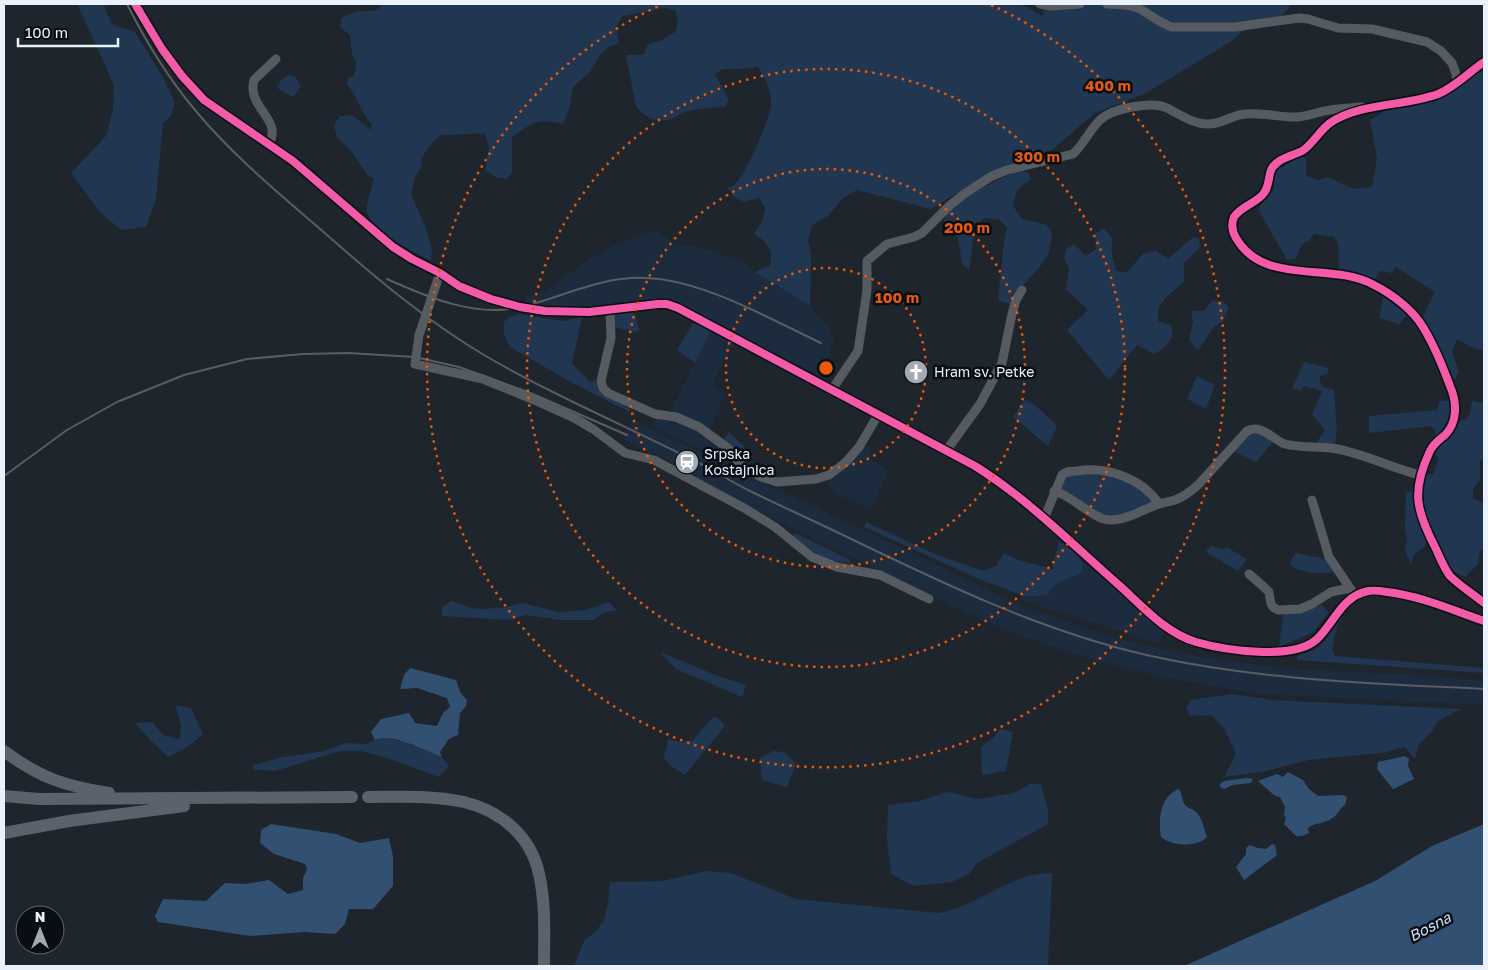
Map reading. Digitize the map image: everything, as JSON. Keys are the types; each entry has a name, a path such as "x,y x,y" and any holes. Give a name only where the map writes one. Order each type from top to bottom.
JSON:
{"highway":[{"path":"4,751 26,767 51,780 83,789 161,799"},
{"path":"4,796 39,799 352,797"},
{"path":"368,796 446,799 465,802 483,809 511,825 527,841 535,858 542,892 544,966"},
{"path":"4,833 68,821 245,799"}],"main road":[{"path":"135,4 162,49 182,76 204,100 293,162 393,247 412,259 468,290 520,307 566,312 610,310 649,304 673,306 946,451 998,481 1044,519 1159,621 1180,635 1201,643 1258,652 1289,651 1304,647 1316,640 1352,592 1375,590 1406,594 1484,621"}],"street":[{"path":"1040,4 1050,6 1080,4"},
{"path":"1106,4 1120,4 1139,9 1162,24 1172,27 1235,27 1298,18 1338,28 1372,29 1427,42 1452,63 1457,81"},
{"path":"268,145 273,138 272,126 260,109 253,85 254,80 276,58"},
{"path":"1484,62 1450,88 1438,94 1373,108 1340,118 1329,124 1308,146 1276,164 1271,170 1264,193 1239,211 1234,217 1232,224 1233,231 1240,244 1256,260 1305,272 1352,276 1363,280 1389,294 1424,327 1450,386 1455,402 1455,411 1452,424 1447,433 1434,444 1420,474 1418,502 1423,524 1450,576 1484,603"},
{"path":"831,390 858,351 867,290 867,261 887,244 922,233 949,206 992,176 1007,170 1073,154 1103,117 1113,112 1136,106 1154,104 1196,122 1206,124 1223,122 1234,116 1244,114 1300,117 1336,109 1373,108"},
{"path":"440,273 419,335 415,364 483,379 550,407 593,429 624,453 654,460 744,508 775,527 812,557 837,567 880,576 929,599"},
{"path":"946,451 980,404 1002,363 1012,314 1016,300 1022,290"},
{"path":"610,310 611,338 601,381 608,393 655,414 676,417 699,428 729,449 739,463 761,477 777,482 791,482 816,479 829,474 846,462 859,447 878,415"},
{"path":"1054,491 1062,493 1100,518 1108,520 1130,516 1189,493 1247,431 1252,428 1258,429 1283,443 1298,447 1331,448 1358,454 1404,471 1420,474"},
{"path":"1044,519 1054,491 1065,472 1090,468 1118,474 1151,492 1159,504"},
{"path":"1312,500 1329,557 1352,592"},
{"path":"1249,574 1269,592 1271,604 1278,610 1300,609 1331,592 1352,592"}],"shaded area":[{"path":"77,4 110,4 104,7 113,25 135,32 161,74 175,102 171,116 163,123 156,199 146,227 121,230 99,211 71,173 106,136 113,110 114,85"},
{"path":"381,4 1021,4 1042,16 1047,4 1292,4 1276,22 1253,23 1230,42 1146,93 1095,113 1052,150 985,176 931,209 857,190 843,198 828,216 812,225 808,240 811,255 810,306 755,272 770,265 771,259 768,246 754,234 763,219 765,208 759,198 744,202 734,197 728,188 735,184 746,169 768,117 771,99 769,90 758,67 723,69 715,74 729,100 725,107 705,108 683,113 666,120 656,120 643,114 636,106 626,55 643,55 648,44 660,41 675,32 678,22 675,10 664,8 623,16 616,26 619,44 608,47 600,55 589,73 573,87 570,106 563,124 546,121 536,123 512,137 512,172 507,179 497,178 485,170 489,147 485,134 440,135 421,158 422,167 415,177 411,194 425,226 432,249 431,261 385,234 370,219 367,212 373,178 368,176 349,148 337,138 334,125 340,116 352,115 371,130 372,125 347,84 348,77 354,77 356,62 352,54 350,35 341,28 341,18 355,12 379,10"},
{"path":"1484,71 1484,350 1475,349 1457,339 1452,351 1459,372 1454,380 1423,316 1435,292 1396,267 1392,273 1380,271 1373,281 1358,273 1339,271 1338,244 1334,237 1314,234 1309,241 1303,243 1295,259 1287,260 1258,209 1274,189 1274,178 1277,170 1302,156 1306,159 1306,176 1318,180 1328,177 1354,189 1372,187 1377,158 1370,120 1385,111 1437,100 1468,78"},
{"path":"289,75 295,76 301,86 293,97 277,88 281,80"},
{"path":"1019,170 1029,173 1031,179 1017,190 1013,206 1022,219 1044,224 1050,228 1052,238 1048,255 1039,268 1019,289 1012,305 998,300 1007,228 1000,220 984,218 975,227 969,270 962,264 958,238 944,222 948,212 962,200"},
{"path":"1104,228 1113,239 1112,252 1116,271 1127,272 1143,254 1156,251 1168,259 1193,237 1199,239 1200,247 1184,263 1184,282 1167,296 1158,308 1158,321 1171,325 1172,335 1169,342 1155,354 1137,345 1109,380 1067,330 1088,310 1066,289 1069,269 1064,257 1067,248 1074,244 1086,256 1096,249 1095,234"},
{"path":"657,230 674,244 700,247 743,262 755,272 810,306 829,328 834,340 820,376 684,307 584,309 545,307 525,303 526,297 542,293 591,258 615,245"},
{"path":"1383,297 1408,314 1399,324 1379,318"},
{"path":"1212,301 1223,301 1229,308 1222,322 1214,327 1198,350 1189,339 1193,322 1191,311 1204,311"},
{"path":"634,312 639,329 637,332 613,327 614,315"},
{"path":"519,314 563,321 582,317 572,363 590,382 595,380 606,395 631,409 629,412 569,381 510,347 504,335 504,322 509,317"},
{"path":"693,323 711,330 695,363 677,350"},
{"path":"711,330 735,341 713,383 714,388 725,394 709,431 688,417 671,411"},
{"path":"1304,362 1328,368 1328,373 1320,376 1320,381 1323,387 1334,390 1337,429 1335,446 1315,445 1325,430 1312,414 1322,391 1304,386 1301,391 1292,388"},
{"path":"1197,376 1215,385 1206,409 1187,399"},
{"path":"1025,400 1036,406 1057,426 1048,446 1013,417"},
{"path":"1451,400 1448,421 1435,439 1435,430 1430,426 1369,433 1369,416 1437,410 1440,401"},
{"path":"1472,401 1484,403 1484,460 1480,461 1480,480 1473,489 1473,498 1484,503 1484,548 1480,551 1478,564 1465,577 1451,570 1427,528 1421,500 1425,474 1433,474 1439,458 1434,454 1436,447 1450,436 1461,420 1466,420 1470,413"},
{"path":"657,417 670,417 698,429 726,451 720,459 652,426"},
{"path":"632,420 1027,608 1109,636 1202,657 1281,668 1415,675 1484,681 1484,705 1258,694 1163,677 1065,651 1006,630 969,614 735,500 660,456 622,439"},
{"path":"729,432 749,452 750,456 745,462 723,441"},
{"path":"1251,433 1262,435 1273,442 1256,462 1233,451"},
{"path":"865,444 872,447 870,459 888,470 871,509 833,493 827,479"},
{"path":"1090,472 1124,481 1139,489 1152,502 1127,514 1114,516 1097,512 1073,495 1058,488 1067,475"},
{"path":"1415,491 1418,522 1426,540 1425,546 1414,555 1411,564 1405,551 1407,539 1405,528 1406,492"},
{"path":"866,522 935,554 983,571 996,566 1004,553 1018,560 1052,569 1059,541 1078,556 1083,569 1076,575 1057,583 1047,595 1035,597 1022,595 981,580 864,527"},
{"path":"795,533 850,560 850,563 820,555 794,537"},
{"path":"1211,545 1220,549 1228,548 1247,559 1238,571 1206,552"},
{"path":"1295,553 1326,559 1334,572 1312,573 1296,569 1291,566"},
{"path":"1080,559 1166,630 1158,643 1020,600 1022,595 1035,597 1047,595 1055,584 1063,579 1075,577 1081,572 1083,565"},
{"path":"451,601 471,608 484,609 523,603 558,612 586,610 608,602 617,610 603,613 594,620 560,620 526,615 508,620 442,616 442,607"},
{"path":"1321,605 1329,612 1314,632 1279,647 1283,614 1304,612"},
{"path":"1338,622 1332,649 1335,656 1484,668 1484,673 1297,660 1297,656 1322,644"},
{"path":"660,652 718,676 746,685 742,697 676,669"},
{"path":"1232,694 1272,700 1461,709 1438,721 1431,733 1419,744 1415,759 1405,747 1381,753 1309,760 1266,771 1224,777 1236,753 1223,727 1211,715 1190,716 1186,708 1191,700"},
{"path":"175,705 191,708 203,734 186,748 168,757 135,723 152,722 163,735 180,739 181,725"},
{"path":"717,717 725,726 685,775 671,766 664,758 668,739 679,742 692,741 712,718"},
{"path":"1000,729 1013,732 1006,771 982,775 981,747 995,736"},
{"path":"381,737 405,742 442,757 449,766 439,777 384,757 361,751 340,751 275,771 253,770 253,765 283,757 325,751 345,743 366,744"},
{"path":"773,751 784,752 796,764 787,787 762,780 760,758"},
{"path":"1030,784 1041,784 1048,810 1048,824 977,863 970,873 952,882 913,886 891,874 887,839 888,805 920,801 947,792 978,799 1014,793"},
{"path":"707,871 731,873 796,899 939,913 970,903 1015,880 1027,876 1052,873 1048,966 574,966 584,941 596,931 604,920 610,882 662,881"}],"water":[{"path":"410,668 456,680 460,692 467,700 466,706 460,713 458,735 449,739 440,752 442,757 399,740 382,738 375,740 371,732 381,719 409,713 415,723 437,726 443,713 450,707 447,698 417,688 400,689 404,675"},
{"path":"1405,756 1409,759 1408,766 1414,779 1393,789 1377,769 1378,762"},
{"path":"1288,772 1303,780 1309,789 1318,796 1343,795 1347,797 1345,805 1328,821 1311,826 1308,828 1309,833 1296,836 1284,824 1286,818 1284,815 1285,807 1280,797 1274,795 1258,781 1277,774 1283,777"},
{"path":"1253,779 1251,783 1233,785 1224,789 1220,787 1220,784 1224,781"},
{"path":"1179,789 1183,802 1197,813 1204,827 1207,837 1197,843 1177,844 1161,837 1160,816 1164,803 1173,792"},
{"path":"271,824 336,834 360,843 389,838 393,857 393,886 373,909 349,909 345,924 335,934 305,932 250,936 158,922 155,916 163,899 206,901 225,883 245,884 269,880 288,894 303,890 303,878 307,869 305,864 274,854 260,843 261,830"},
{"name":"Bosna","path":"1484,824 1484,966 1184,966 1375,881 1432,846"},
{"path":"1272,844 1275,845 1277,855 1244,880 1236,867 1246,854 1246,848 1250,845 1266,849"}],"railway":[{"path":"127,4 158,59 185,98 226,144 258,175 365,268 422,314 463,342 511,370 703,465 740,486 952,587 1025,617 1100,643 1181,662 1267,675 1397,685 1484,689"},
{"path":"387,279 435,299 469,308 487,310 521,307 613,280 629,278 667,280 689,285 736,302 821,343"},
{"path":"4,476 67,430 117,402 184,375 247,359 303,354 348,353 415,357 459,367 528,392 627,435"}],"cycle path":[{"path":"135,4 162,49 182,76 204,100 293,161 393,247 412,259 440,273 459,286 491,299 520,307 545,311 589,312 658,304 667,304 678,308 975,466 995,479 1032,508 1155,618 1185,638 1223,648 1258,652 1292,650 1306,646 1317,639 1351,598 1370,591 1382,591 1412,597 1484,621"},
{"path":"1484,62 1438,94 1412,101 1368,108 1330,123 1306,148 1282,160 1272,168 1264,193 1237,213 1232,225 1236,238 1248,253 1263,263 1281,268 1339,274 1357,278 1388,293 1408,309 1419,321 1435,349 1452,392 1455,405 1454,418 1449,430 1433,446 1424,465 1418,490 1420,512 1429,536 1450,576 1484,603"}],"place":[{"name":"Hram sv. Petke","path":"916,372"},
{"name":"Srpska Kostajnica","path":"687,462"}]}
